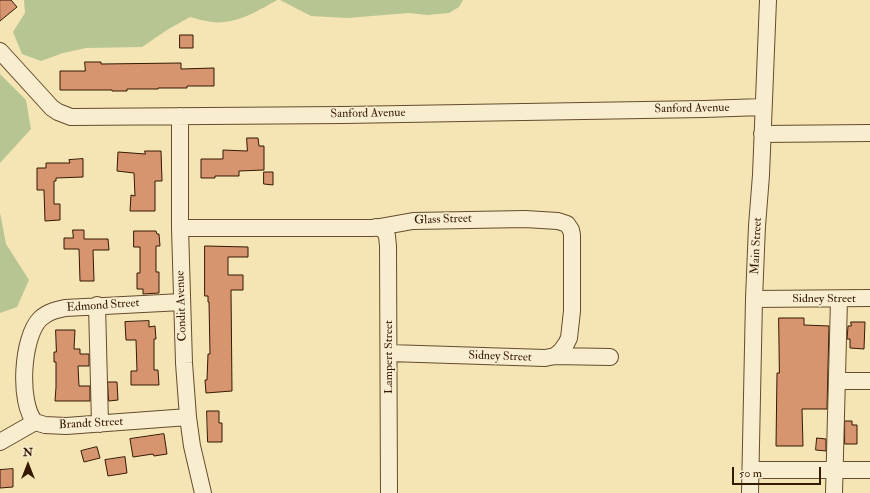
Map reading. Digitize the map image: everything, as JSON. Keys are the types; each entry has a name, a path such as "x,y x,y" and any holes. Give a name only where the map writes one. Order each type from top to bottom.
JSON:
{"street":[{"name":"Main Street","path":"750,493 754,299 768,0"},
{"name":"Sanford Avenue","path":"0,51 52,108 71,117 95,118 763,107"},
{"name":"Condit Avenue","path":"180,116 180,228 188,417 192,446 203,493"},
{"path":"762,134 870,133"},
{"name":"Glass Street","path":"180,228 376,227 413,221 471,219 526,219 558,221 567,224 572,235 572,311 569,338 561,351 555,356"},
{"name":"Lampert Street","path":"376,227 384,230 387,236 389,493"},
{"name":"Sidney Street","path":"754,299 870,298"},
{"path":"834,493 839,299"},
{"name":"Edmond Street","path":"35,422 27,408 25,369 27,345 32,330 39,320 52,311 65,308 182,302"},
{"path":"97,306 100,424"},
{"name":"Sidney Street","path":"389,353 545,358 555,356 610,357"},
{"path":"837,382 870,381"},
{"name":"Brandt Street","path":"35,422 45,425 66,426 188,417"},
{"path":"0,442 35,422"},
{"path":"751,470 870,470"}],"green space":[{"path":"24,0 277,0 246,16 229,21 212,22 190,17 142,47 86,48 63,53 41,61 22,54 13,32 25,13"},
{"path":"280,0 463,0 459,7 449,13 427,15 409,13 347,18 311,16"},
{"path":"0,74 26,100 31,129 0,163"},
{"path":"0,213 6,244 29,280 17,307 0,313"}],"building":[{"path":"0,0 11,0 17,7 0,21"},
{"path":"180,35 193,35 193,48 180,48"},
{"path":"85,62 101,62 101,64 181,63 181,69 214,68 214,86 127,89 127,91 60,90 60,71 85,71"},
{"path":"247,138 258,138 259,146 264,146 264,170 239,171 239,176 215,176 215,178 201,178 201,159 223,159 223,150 247,151"},
{"path":"145,151 161,151 162,181 155,181 155,211 130,211 131,195 135,196 134,173 117,171 118,152 145,154"},
{"path":"83,159 83,177 56,178 56,181 54,181 54,204 60,204 60,220 45,221 44,190 37,190 37,168 46,168 46,163 70,163 69,160"},
{"path":"264,172 273,172 273,185 264,184"},
{"path":"73,230 84,230 84,239 108,239 109,250 93,250 94,281 80,281 79,249 64,249 64,238 73,238"},
{"path":"134,231 156,231 157,234 159,234 160,246 156,246 156,272 159,272 159,293 143,294 143,289 137,289 137,273 140,273 140,247 134,247"},
{"path":"205,246 248,247 248,257 228,257 228,275 243,275 243,290 231,290 232,391 206,393 205,380 207,380 208,354 210,354 209,302 208,296 205,296"},
{"path":"779,318 804,318 804,325 829,326 827,409 802,409 803,446 776,446 777,373 779,373"},
{"path":"149,321 149,327 155,326 156,339 154,339 154,370 158,370 159,385 131,385 131,371 137,371 136,340 126,340 125,322"},
{"path":"851,322 865,322 864,349 850,348 850,339 847,339 848,326 851,326"},
{"path":"56,330 75,330 74,349 80,349 80,354 89,354 89,366 78,366 79,386 90,386 90,401 55,401 56,362 54,362 54,352 56,352"},
{"path":"108,382 117,382 118,400 109,401"},
{"path":"207,411 219,411 219,423 222,423 222,442 208,442"},
{"path":"845,421 852,421 852,425 857,425 857,444 845,444"},
{"path":"164,434 167,454 154,456 153,454 133,457 130,439"},
{"path":"817,438 826,439 826,451 816,450"},
{"path":"97,447 100,458 84,462 81,451"},
{"path":"125,457 127,473 108,476 105,460"},
{"path":"13,469 13,487 0,488 0,470"}]}
